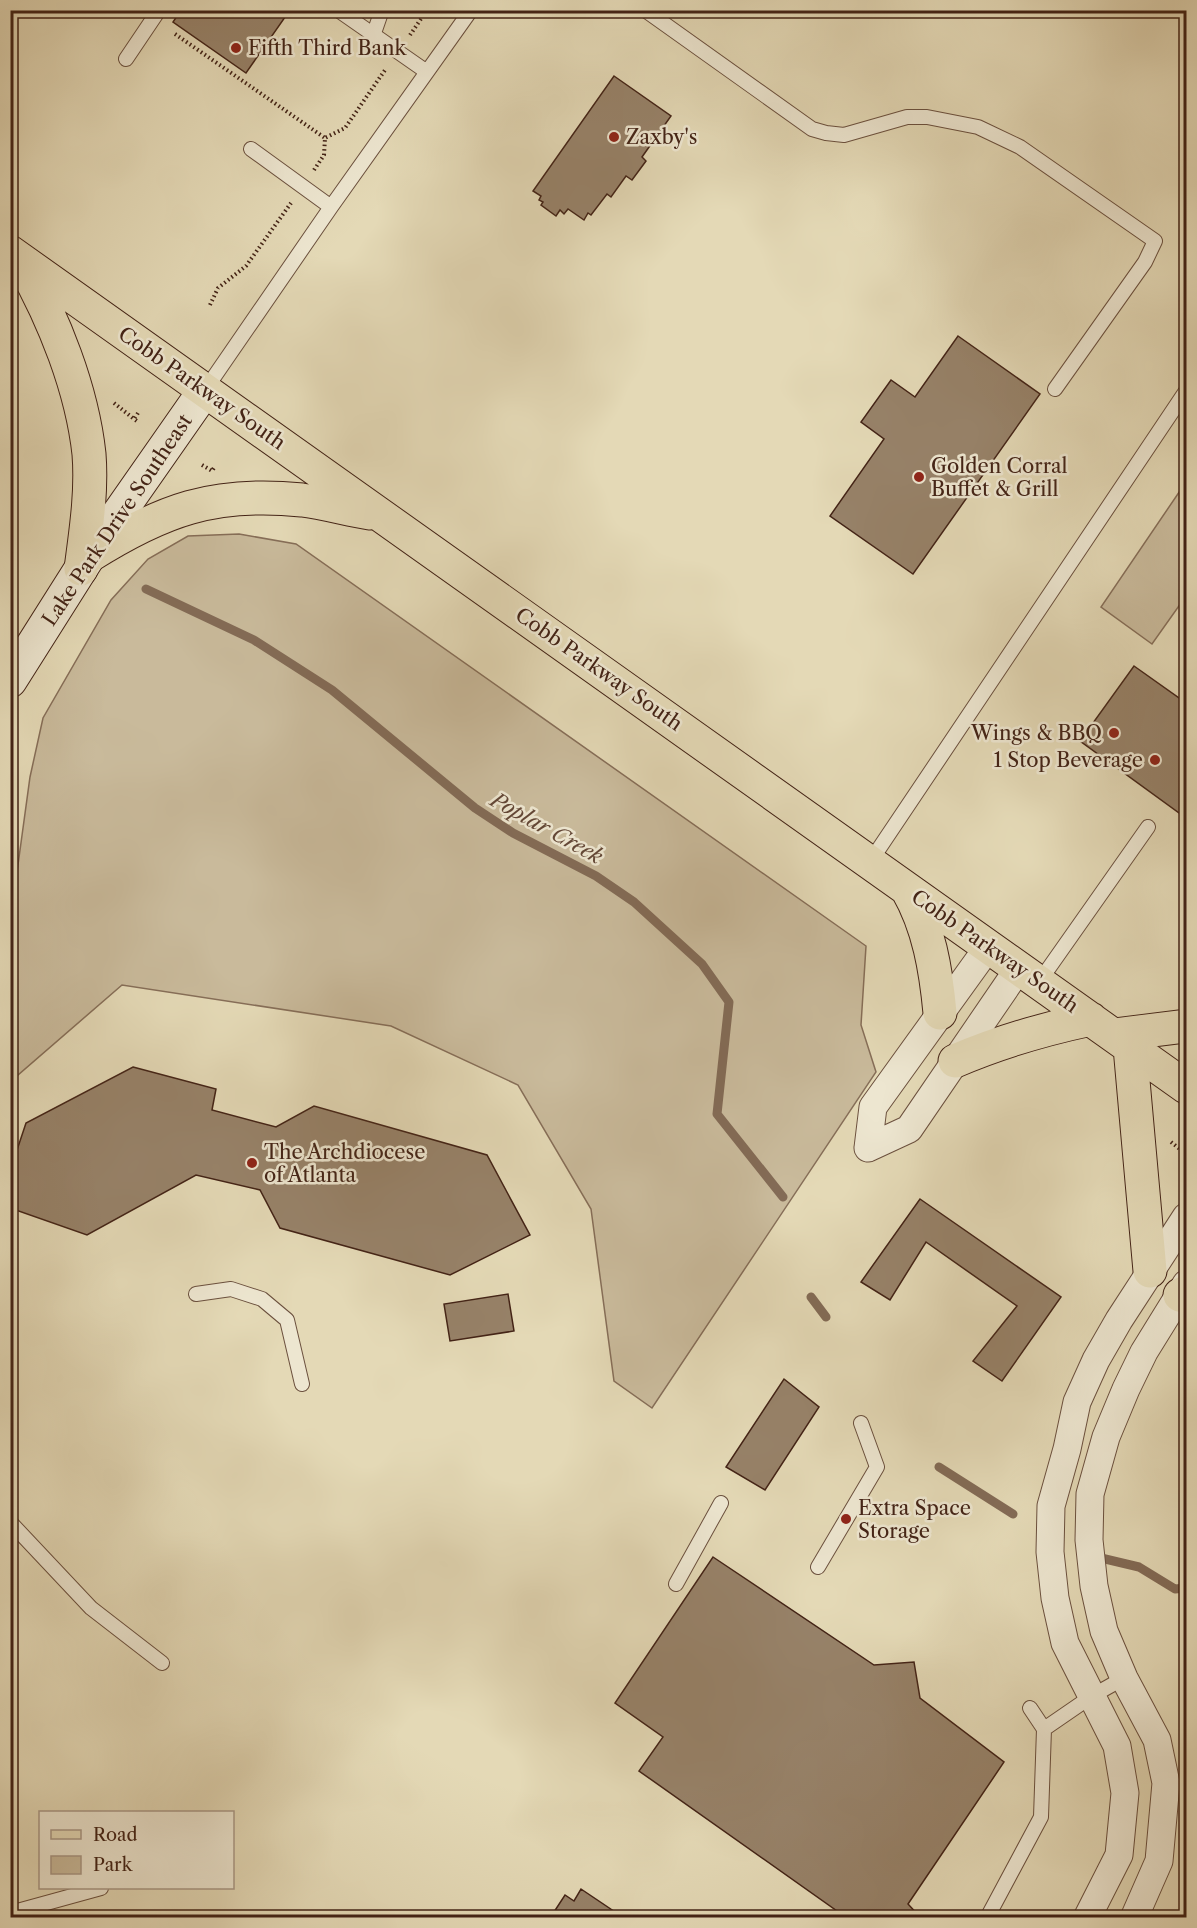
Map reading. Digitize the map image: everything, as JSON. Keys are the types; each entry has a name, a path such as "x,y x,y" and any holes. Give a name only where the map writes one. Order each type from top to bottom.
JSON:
{"main road":[{"name":"Cobb Parkway South","path":"15,255 1186,1087"},
{"path":"15,255 35,286 64,354 83,421 89,454 85,562"},
{"path":"85,562 114,540 160,517 192,506 220,500 265,498 303,501 380,515"},
{"path":"907,889 920,913 926,934 936,978 940,1013"},
{"path":"955,1061 1037,1032 1112,1034 1186,1026"},
{"path":"1112,1034 1150,1271"}],"street":[{"name":"Lake Park Drive Southeast","path":"10,681 85,562 205,390"},
{"path":"988,946 873,1107 868,1148 909,1129 955,1061 1029,975"},
{"path":"1087,1917 1119,1855 1125,1793 1117,1746 1065,1643 1055,1598 1050,1552 1051,1506 1077,1402 1096,1359 1186,1216"},
{"path":"1134,1917 1159,1861 1166,1783 1157,1740 1124,1678 1104,1631 1094,1586 1089,1540 1090,1494 1106,1437 1126,1389 1144,1353 1184,1291"}],"lane":[{"path":"126,59 159,10"},
{"path":"338,10 427,72"},
{"path":"373,36 382,10"},
{"path":"205,390 471,10"},
{"path":"645,10 812,129 826,134 844,135 907,117 927,117 978,127 1020,147 1155,241 1133,280 1055,389"},
{"path":"251,149 332,207"},
{"path":"870,862 1186,391"},
{"path":"1029,975 1148,827"},
{"path":"196,1294 231,1289 262,1299 287,1320 302,1384"},
{"path":"818,1568 877,1467 861,1423"},
{"path":"676,1584 721,1503"},
{"path":"10,1522 91,1608 162,1663"},
{"path":"1044,1729 1092,1696 1124,1678"},
{"path":"987,1917 1041,1817 1044,1729 1030,1708"},
{"path":"10,1913 94,1889"}],"path":[{"path":"325,138 345,128 427,10"},
{"path":"175,34 325,138"},
{"path":"210,305 218,288 246,266 303,186 324,155 325,138"},
{"path":"138,413 134,419 138,422"}],"green space":[{"path":"1186,482 1186,596 1152,644 1101,607"},
{"path":"239,534 296,544 866,946 861,1025 876,1072 652,1408 614,1381 591,1209 518,1085 391,1026 122,985 11,1081 11,916 30,777 43,718 111,600 148,559 188,536"}],"building":[{"name":"Fifth Third Bank","path":"181,10 290,10 246,73 173,22"},
{"name":"Zaxby's","path":"614,76 671,116 642,157 646,161 632,180 626,176 611,197 607,194 591,215 588,213 584,220 568,209 564,214 560,210 556,216 541,205 543,202 539,200 541,196 533,191"},
{"name":"Golden Corral Buffet & Grill","path":"958,336 1040,394 913,574 830,516 884,439 861,422 891,380 915,397"},
{"path":"1134,666 1186,703 1186,818 1080,741"},
{"name":"The Archdiocese of Atlanta","path":"133,1067 216,1089 212,1110 276,1127 314,1106 487,1155 530,1235 450,1275 280,1228 260,1190 196,1175 87,1235 10,1208 10,1171 26,1123"},
{"path":"920,1199 1061,1297 1002,1381 973,1361 1017,1306 926,1242 890,1300 861,1282"},
{"path":"508,1294 514,1331 450,1341 444,1304"},
{"path":"784,1379 819,1407 765,1490 726,1467"},
{"path":"713,1557 874,1665 914,1662 920,1698 1004,1762 908,1904 921,1918 847,1918 639,1771 663,1737 615,1703"},
{"path":"581,1889 624,1918 550,1918 565,1895 574,1901"}],"waterway":[{"name":"Poplar Creek","path":"146,589 254,640 332,690 475,808 513,833 596,876 634,902 702,964 729,1002 717,1114 783,1197"},
{"name":"Poplar Creek","path":"811,1297 826,1317"},
{"name":"Poplar Creek","path":"939,1467 1013,1514"},
{"name":"Poplar Creek","path":"1101,1558 1139,1567 1175,1589 1186,1588"}],"place":[{"name":"Fifth Third Bank","path":"236,48"},
{"name":"Zaxby's","path":"614,137"},
{"name":"Golden Corral Buffet & Grill","path":"919,477"},
{"name":"Wings & BBQ","path":"1114,733"},
{"name":"1 Stop Beverage","path":"1155,760"},
{"name":"The Archdiocese of Atlanta","path":"252,1163"},
{"name":"Extra Space Storage","path":"846,1519"}]}
